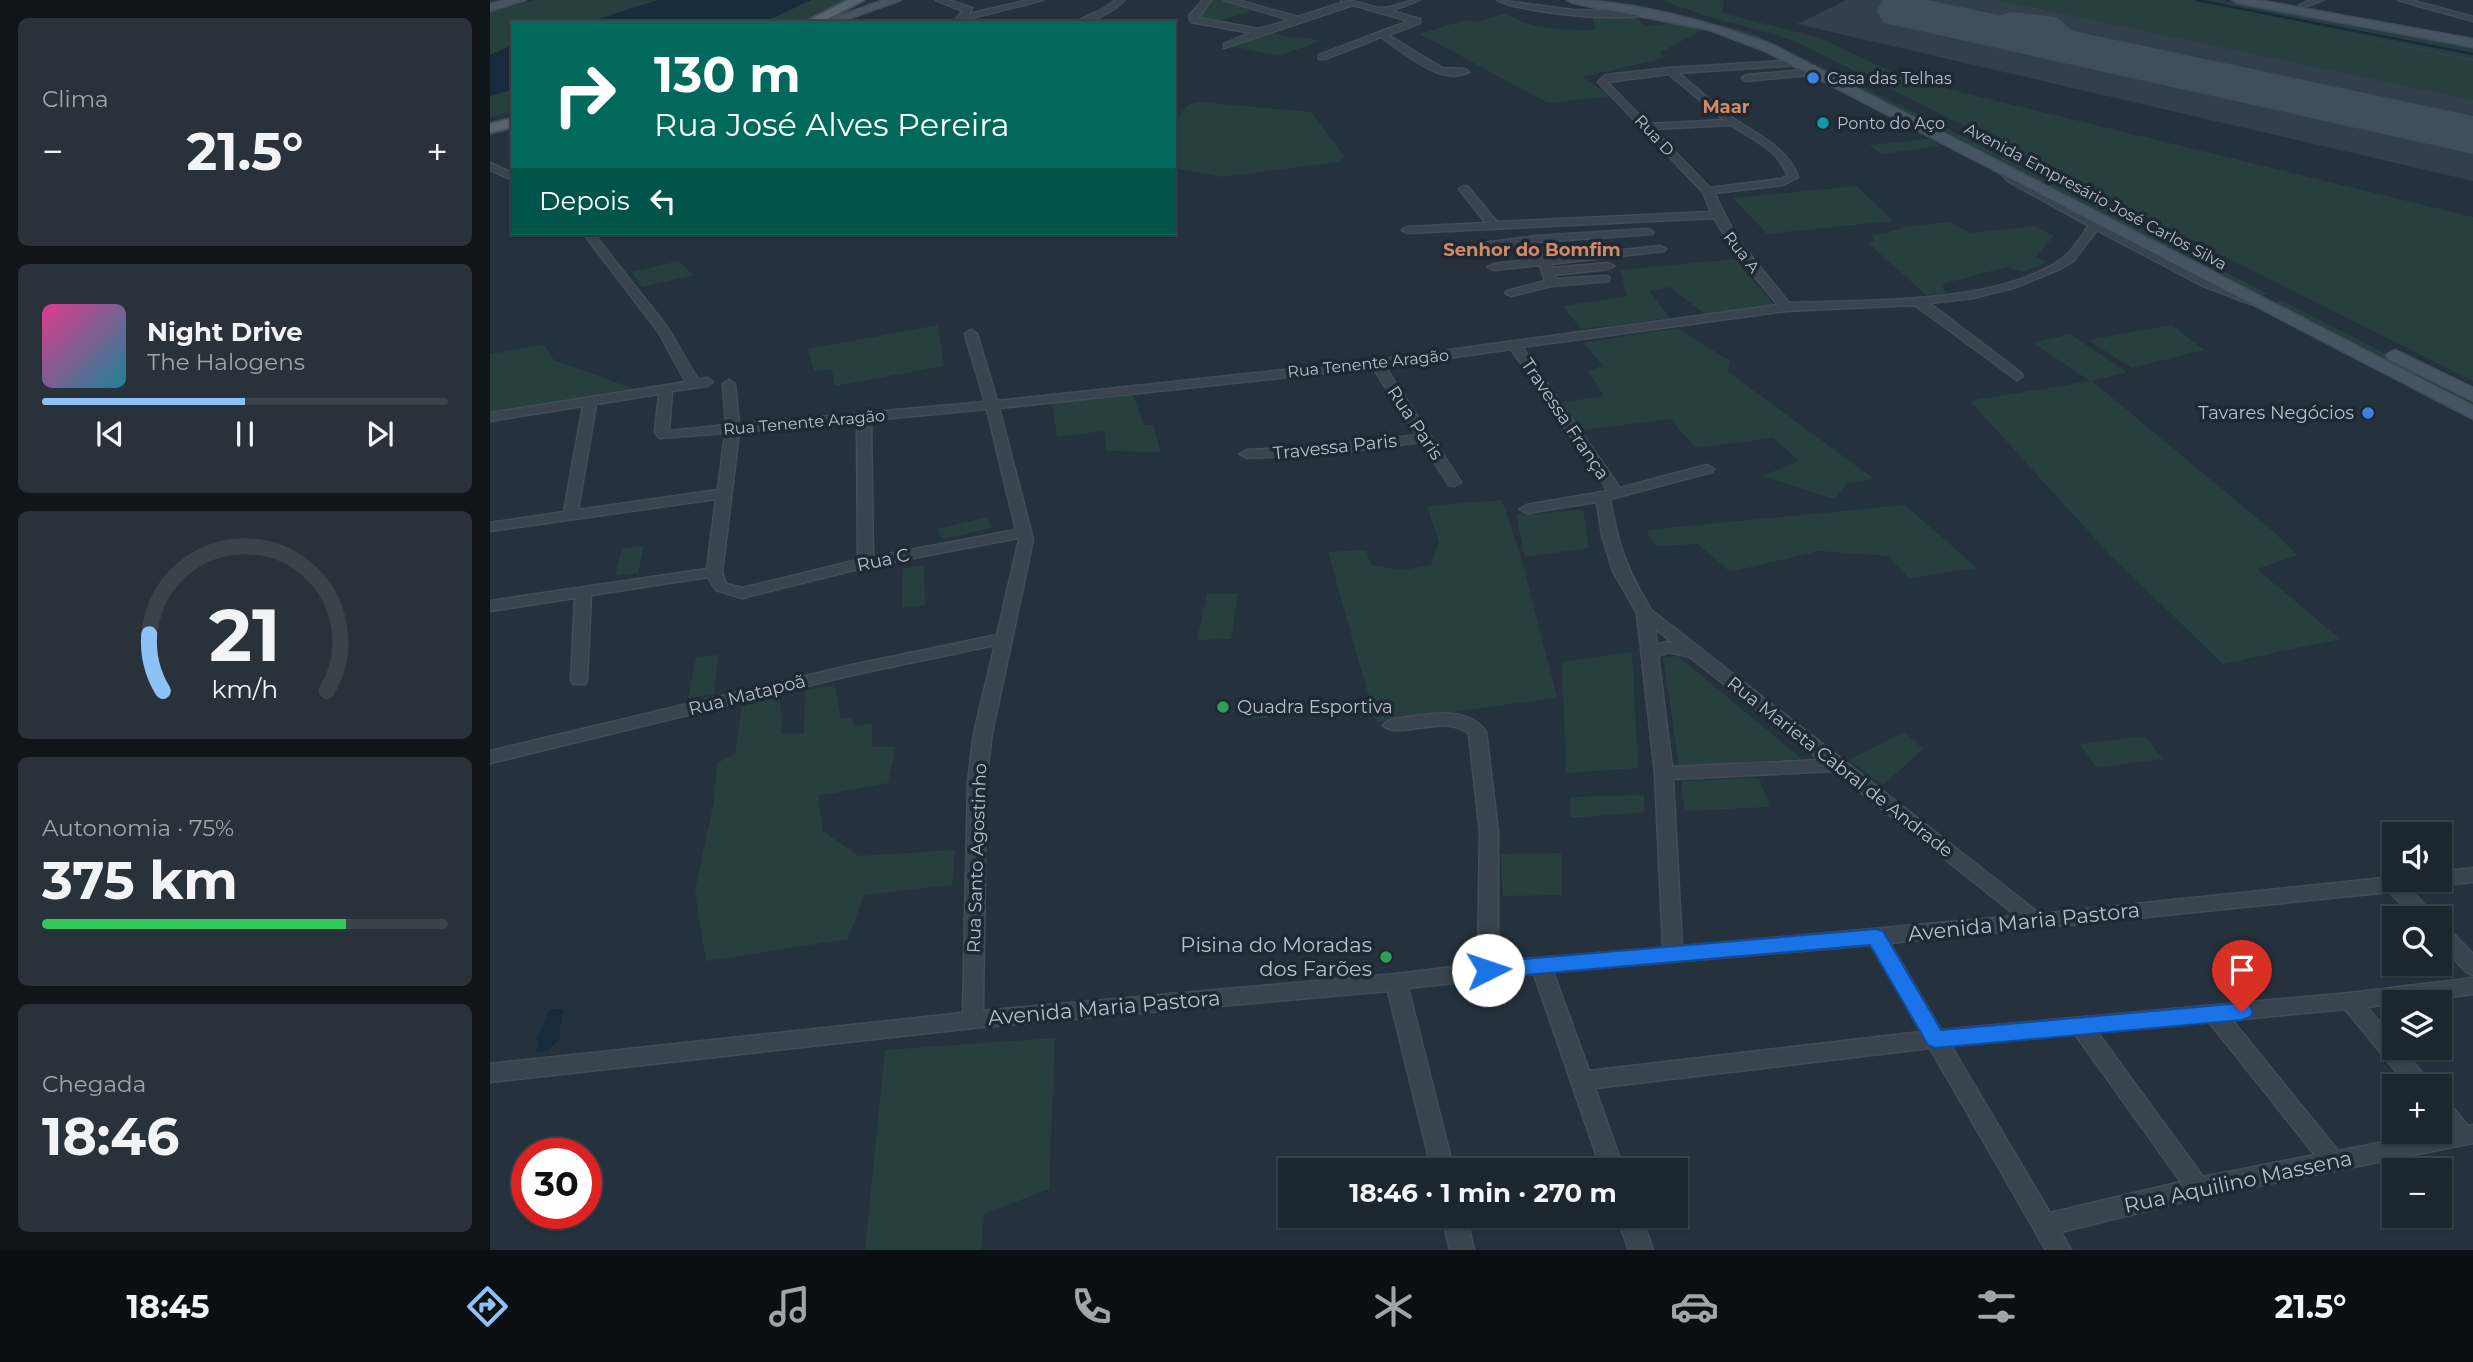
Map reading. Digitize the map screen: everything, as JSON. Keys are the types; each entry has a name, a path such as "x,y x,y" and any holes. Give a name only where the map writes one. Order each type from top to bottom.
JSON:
{"main road":[{"path":"490,8 519,0"},
{"path":"813,21 858,0"},
{"path":"831,21 875,0"},
{"path":"831,21 895,0"},
{"name":"Avenida Empresário José Carlos Silva","path":"1573,0 1646,8 1732,32 1818,72 1999,166 2150,250 2261,302 2473,414"},
{"name":"Avenida Empresário José Carlos Silva","path":"1604,0 1727,24 1787,45 2473,395"},
{"path":"2238,0 2297,6"},
{"path":"2277,0 2325,13 2473,43"},
{"path":"2325,13 2473,37"},
{"path":"490,123 511,117"},
{"path":"490,129 511,123"},
{"path":"2261,302 2281,296"}],"street":[{"path":"940,0 984,13"},
{"path":"960,19 1039,0"},
{"path":"1082,21 1108,10 1121,0"},
{"path":"1207,0 1192,19 1259,32"},
{"path":"1228,0 1299,20"},
{"path":"1382,10 1415,0"},
{"path":"1501,0 1560,12 1610,15 1646,8"},
{"path":"2297,6 2319,0"},
{"path":"2402,0 2473,19"},
{"path":"1227,46 1349,1 1417,21 1322,57"},
{"path":"2423,6 2441,2"},
{"path":"960,19 969,10"},
{"path":"1242,15 1262,10"},
{"path":"1210,24 1231,18"},
{"path":"960,19 965,21"},
{"path":"1383,35 1440,71 1465,72"},
{"path":"1361,43 1373,47"},
{"path":"1385,50 1422,61"},
{"path":"1670,71 1797,62"},
{"path":"1670,71 1732,122 1768,146 1788,165 1793,174 1790,180 1708,191"},
{"name":"Rua D","path":"1670,71 1602,80 1708,191"},
{"path":"1746,78 1818,72"},
{"path":"1646,128 1732,122"},
{"path":"1999,166 2012,180 2095,225 2150,250"},
{"path":"494,168 511,176"},
{"path":"1464,189 1494,226"},
{"name":"Rua A","path":"1708,191 1715,215 1786,307"},
{"path":"1407,230 1715,215"},
{"path":"1530,224 1548,272"},
{"name":"Rua Tenente Aragão","path":"666,389 662,433 665,435 992,405 1377,364 1786,307 1918,301 1973,295 2011,285 2056,267 2069,259 2095,225"},
{"path":"1466,248 1537,239 1648,232"},
{"path":"490,417 701,383 590,235"},
{"path":"1511,293 1548,272 1660,249"},
{"path":"1548,272 1608,266"},
{"path":"1494,267 1605,279"},
{"path":"1918,301 2017,376"},
{"path":"971,334 992,405 1017,509 1026,532"},
{"name":"Travessa França","path":"1514,345 1609,495"},
{"name":"Rua Paris","path":"1377,364 1454,482"},
{"path":"490,606 714,572 722,494 733,427 729,384"},
{"path":"570,517 590,402"},
{"path":"864,416 866,563"},
{"name":"Travessa Paris","path":"1247,454 1330,450 1423,438"},
{"path":"1527,509 1609,495 1707,468"},
{"path":"490,527 722,494"},
{"path":"1609,495 1609,535 1621,571 1645,613 1664,773 1674,954"},
{"name":"Rua C","path":"714,572 721,587 742,593 866,563 1026,532"},
{"name":"Rua Santo Agostinho","path":"973,1020 977,782 983,733 1026,532"},
{"path":"579,680 583,592"},
{"name":"Rua Marieta Cabral de Andrade","path":"1645,613 2035,920"},
{"name":"Rua Matapoã","path":"490,757 852,670 1004,638"},
{"path":"1650,654 1666,647 1694,653"},
{"path":"1392,725 1453,719 1464,720 1477,732 1489,832 1488,970"},
{"path":"1664,773 1836,765"},
{"path":"2452,878 2473,875"},
{"name":"Avenida Maria Pastora","path":"490,1073 973,1020 1396,982 1488,970 1876,937 2382,885"},
{"path":"2402,892 2415,906"},
{"path":"1876,937 2059,1250"},
{"path":"2452,945 2473,967"},
{"path":"1541,967 1608,1158"},
{"path":"1396,982 1440,1158"},
{"path":"1581,1081 1935,1039 2350,1001 2473,986"},
{"path":"2350,1001 2411,1074"},
{"path":"2215,1014 2333,1161"},
{"path":"2081,1027 2199,1188"},
{"path":"2452,1120 2468,1135"},
{"name":"Rua Aquilino Massena","path":"2045,1225 2199,1188 2468,1135"},
{"path":"1457,1228 1462,1250"},
{"path":"1633,1228 1641,1250"}],"shaded area":[{"path":"658,0 811,0 766,21 592,21"},
{"path":"1847,0 2208,0 2473,52 2473,181 1797,24"},
{"path":"511,46 511,90 490,96 490,55"},
{"path":"549,1009 564,1009 559,1031 561,1037 548,1051 536,1052 539,1044 535,1038 542,1030"}],"green space":[{"path":"535,0 658,0 592,21 511,21 511,46 490,55 490,12"},
{"path":"811,0 845,0 800,21 766,21"},
{"path":"1213,0 1222,0 1254,10 1209,24 1192,20"},
{"path":"1582,0 1597,0 1696,18 1754,34 1937,123 2268,294 2260,295 1754,38 1707,23"},
{"path":"1663,0 1724,0 1722,13 1820,38 1907,79 2473,217 2473,381 1801,44"},
{"path":"1996,0 2219,0 2473,48 2473,59 2206,6 2473,61 2473,100"},
{"path":"1506,13 1525,23 1561,29 1596,30 1592,15 1634,16 1645,26 1676,23 1704,29 1661,52 1665,58 1582,77 1611,96 1548,103 1420,34 1465,20 1479,22"},
{"path":"1273,33 1321,41 1278,56 1232,46"},
{"path":"511,90 511,112 490,118 490,96"},
{"path":"1198,102 1311,112 1345,157 1338,162 1223,177 1176,168 1176,118 1188,105"},
{"path":"1929,139 1941,146 1882,154 1869,145"},
{"path":"1857,186 1893,221 1767,234 1733,198"},
{"path":"1950,222 1971,233 2034,226 2054,236 2036,257 2048,262 2022,272 2007,267 1942,284 1946,293 1926,295 1868,243 1875,241 1871,235 1908,226"},
{"path":"1735,259 1774,305 1705,314 1670,287 1649,291 1670,318 1581,329 1563,306 1627,296 1620,270"},
{"path":"679,261 693,275 642,287 632,272"},
{"path":"2283,301 2473,399 2473,408 2273,304"},
{"path":"938,325 944,366 835,386 832,369 814,371 808,349"},
{"path":"2172,325 2204,350 2132,368 2088,340"},
{"path":"1677,328 1730,361 1727,371 1874,479 1848,483 1834,499 1762,476 1799,461 1773,438 1696,448 1670,419 1584,430 1563,402 1604,396 1588,371 1603,366 1584,343"},
{"path":"2070,334 2127,372 2092,381 2275,533 2297,555 2257,569 2340,639 2223,664 2109,554 1970,401 2090,381 2033,343"},
{"path":"544,345 554,360 637,390 490,414 490,354"},
{"path":"1133,395 1144,425 1153,425 1161,452 1107,451 1104,431 1057,437 1052,403"},
{"path":"1502,500 1523,564 1557,698 1376,722 1328,552 1366,550 1371,565 1403,570 1431,565 1439,542 1427,506"},
{"path":"1905,505 1977,568 1909,578 1888,556 1819,551 1730,572 1698,544 1656,546 1646,530"},
{"path":"1583,510 1589,548 1525,557 1516,515"},
{"path":"987,517 992,528 942,539 938,529"},
{"path":"644,546 638,573 615,576 622,549"},
{"path":"924,565 925,605 902,608 903,569"},
{"path":"1207,594 1238,594 1231,639 1197,640"},
{"path":"1632,652 1638,768 1566,773 1562,662"},
{"path":"718,655 714,694 688,698 696,657"},
{"path":"1678,656 1802,759 1679,766 1663,657"},
{"path":"835,685 841,718 852,718 855,726 872,723 872,747 896,747 888,783 818,796 823,831 859,856 955,850 952,885 864,895 848,939 706,961 695,891 714,801 717,763 735,754 742,704 780,697 782,734 804,733 805,690"},
{"path":"1278,700 1281,716 1247,720 1248,701"},
{"path":"1904,732 1923,749 1883,785 1849,760"},
{"path":"2145,736 2163,759 2097,768 2080,744"},
{"path":"1759,778 1770,807 1685,811 1681,781"},
{"path":"1644,795 1644,812 1571,818 1570,797"},
{"path":"1561,853 1562,895 1503,896 1501,854"},
{"path":"1055,1038 1049,1189 984,1214 981,1250 865,1250 885,1050"}],"waterway":[{"path":"2197,0 2473,54"}],"taxiway":[{"path":"2016,36 1996,24 2011,18 2049,22 2066,37 2156,66"}],"runway":[{"path":"1903,11 2473,135"}],"place":[{"name":"Casa das Telhas","path":"1813,78"},
{"name":"Ponto do Aço","path":"1823,123"},
{"name":"Tavares Negócios","path":"2368,413"},
{"name":"Quadra Esportiva","path":"1223,707"},
{"name":"Pisina do Moradas dos Farões","path":"1386,957"}],"district":[{"name":"Maar","path":"1726,107"},
{"name":"Senhor do Bomfim","path":"1532,250"}],"route":[{"path":"1488,970 1876,937 1935,1039 2242,1012"}]}
